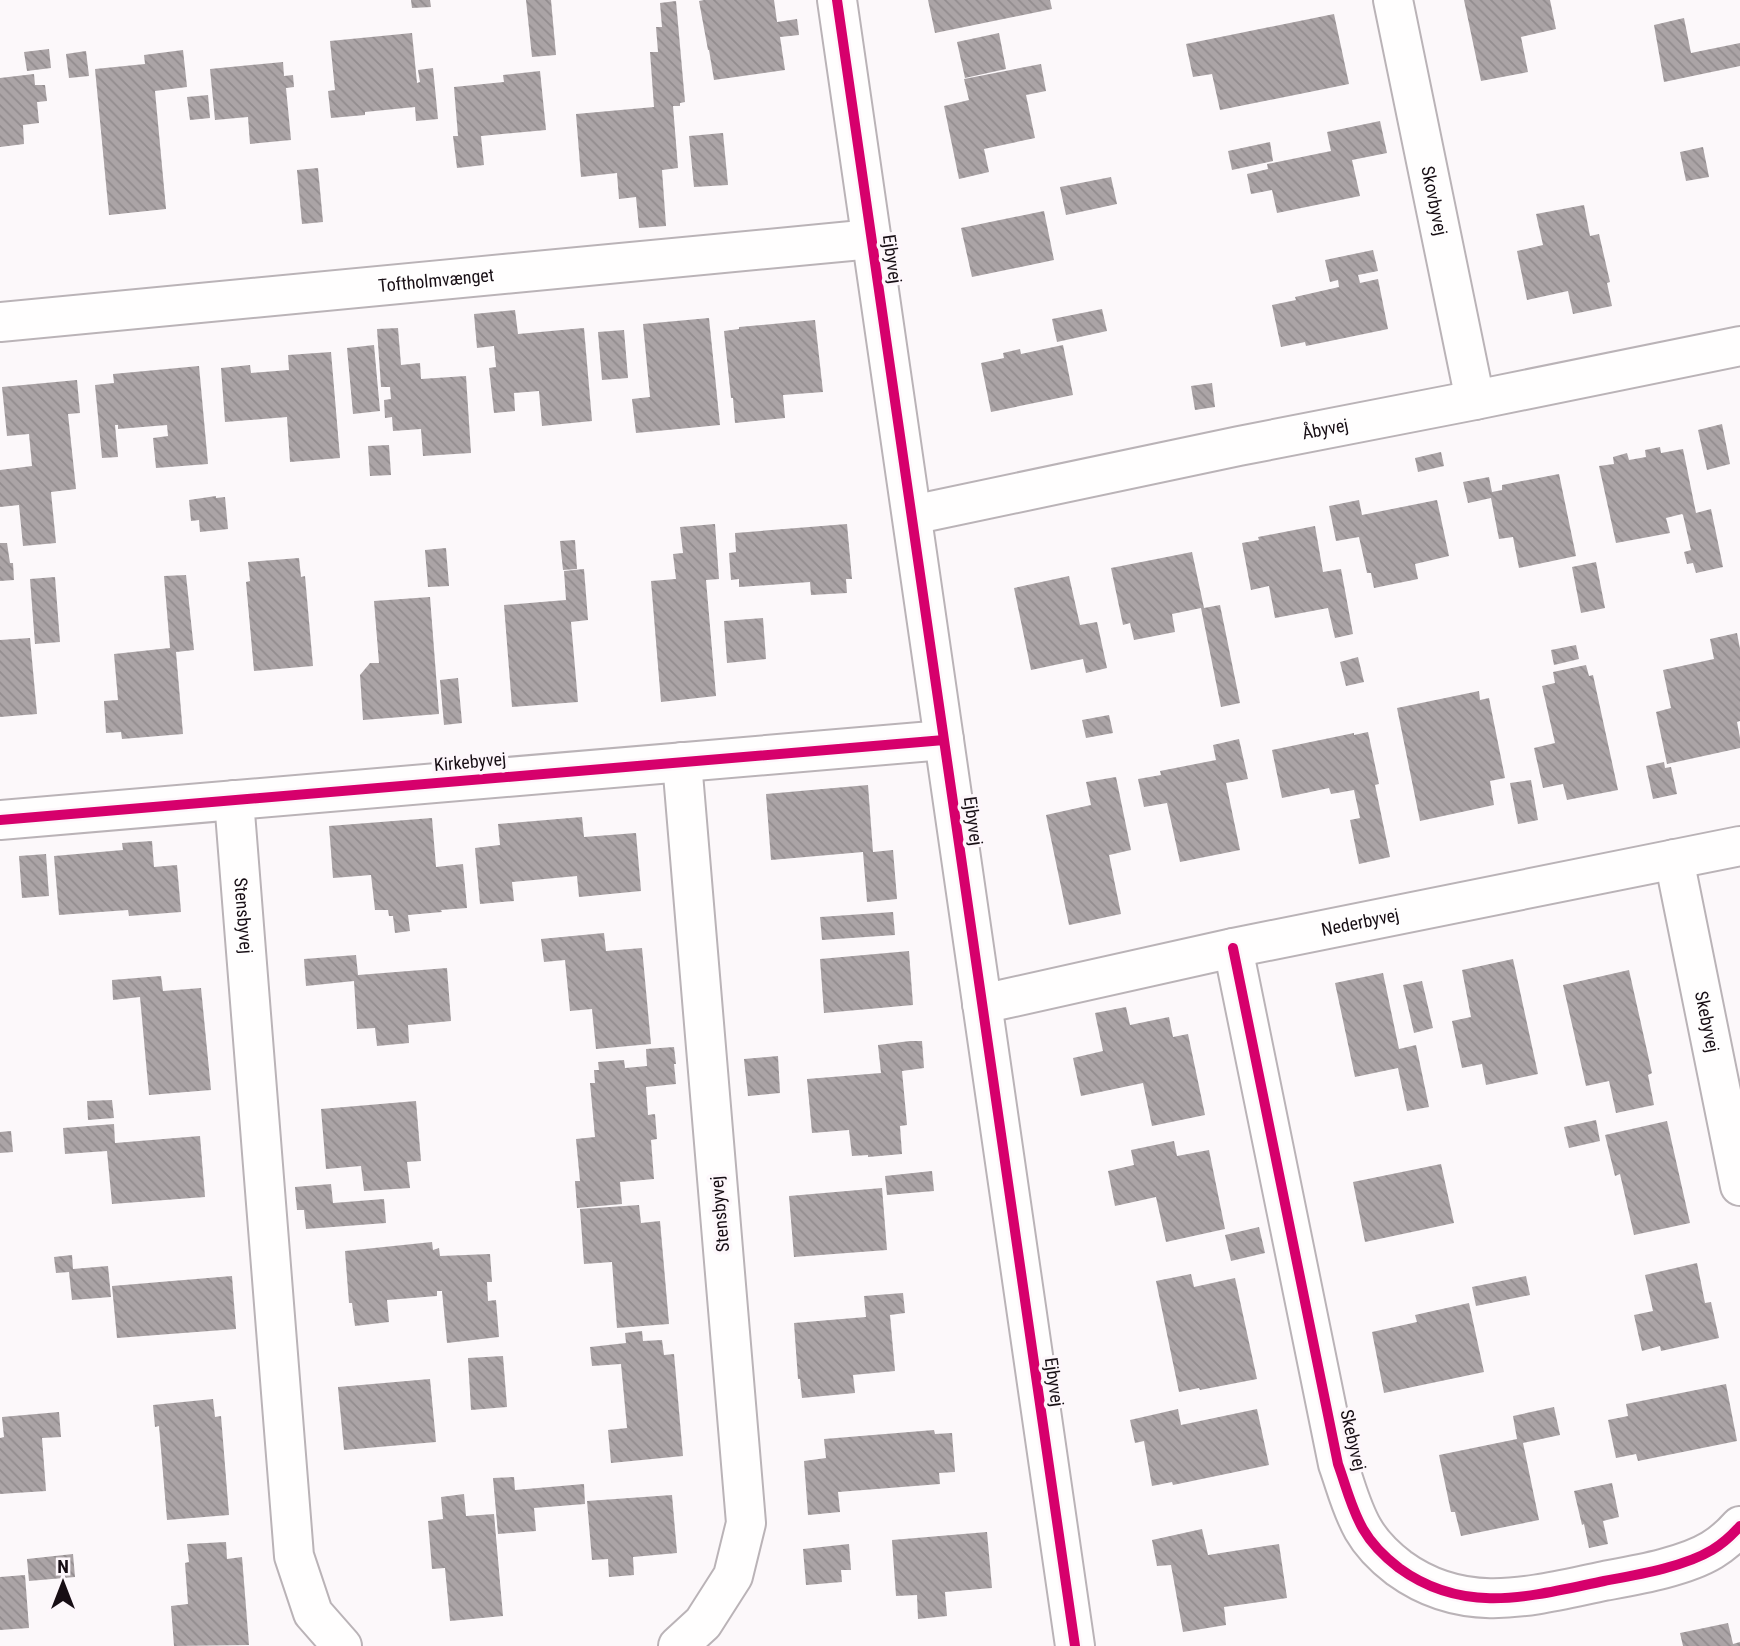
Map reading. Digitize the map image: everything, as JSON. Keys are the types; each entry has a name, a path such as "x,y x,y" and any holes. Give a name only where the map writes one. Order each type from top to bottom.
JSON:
{"street":[{"name":"Ejbyvej","path":"837,0 1075,1646"},
{"name":"Skovbyvej","path":"1393,0 1475,400"},
{"name":"Toftholmvænget","path":"0,322 872,239"},
{"name":"Åbyvej","path":"912,516 1239,446 1740,346"},
{"name":"Kirkebyvej","path":"0,820 944,740"},
{"name":"Stensbyvej","path":"678,1646 703,1623 733,1576 746,1523 682,762"},
{"name":"Stensbyvej","path":"234,800 294,1556 313,1613 342,1646"},
{"name":"Nederbyvej","path":"982,1004 1233,948 1740,846"},
{"name":"Skebyvej","path":"1674,859 1740,1186"},
{"name":"Skebyvej","path":"1233,948 1339,1464 1352,1508 1364,1531 1389,1560 1415,1579 1447,1592 1485,1599 1535,1595 1680,1563 1712,1550 1740,1526"}],"building":[{"path":"411,0 430,0 431,7 412,8"},
{"path":"526,0 551,0 556,55 532,57"},
{"path":"774,0 777,22 797,19 799,35 780,37 785,70 714,80 699,1"},
{"path":"928,0 1050,0 1052,9 935,33"},
{"path":"1464,0 1550,0 1556,29 1521,37 1528,72 1481,81"},
{"path":"676,1 685,102 680,103 680,106 673,106 678,168 662,170 666,226 639,228 636,197 619,199 617,173 581,177 576,114 654,107 650,52 658,52 656,27 662,27 660,3"},
{"path":"1334,14 1349,84 1220,110 1212,74 1193,77 1186,44"},
{"path":"1684,18 1691,53 1740,43 1740,66 1664,82 1654,25"},
{"path":"412,33 417,83 420,82 418,70 433,68 438,119 416,121 415,107 331,118 328,91 335,90 330,41"},
{"path":"999,33 1006,69 965,78 957,42"},
{"path":"49,49 51,68 27,71 24,52"},
{"path":"183,50 187,87 155,91 166,209 109,215 95,69 145,64 144,55"},
{"path":"86,51 89,76 69,78 66,54"},
{"path":"283,62 284,76 293,75 294,87 286,88 291,140 250,144 248,117 215,120 210,69"},
{"path":"1041,64 1046,91 1026,95 1035,138 984,149 989,172 959,179 944,106 969,100 964,79"},
{"path":"540,71 546,130 481,136 484,165 457,168 453,136 458,136 454,87 504,82 503,75"},
{"path":"34,74 35,85 45,85 47,101 37,102 39,123 23,125 24,144 0,147 0,78"},
{"path":"208,95 210,118 190,120 187,97"},
{"path":"1380,121 1387,153 1352,160 1360,196 1277,213 1272,190 1251,194 1247,174 1268,169 1267,164 1331,151 1327,132"},
{"path":"723,133 728,185 694,187 689,136"},
{"path":"1270,142 1273,161 1232,170 1228,151"},
{"path":"1703,147 1709,177 1686,181 1680,152"},
{"path":"318,168 323,222 302,224 297,170"},
{"path":"1111,177 1117,204 1066,215 1060,187"},
{"path":"1584,205 1590,236 1599,234 1610,282 1607,283 1612,306 1573,314 1568,291 1527,300 1517,251 1543,245 1536,214"},
{"path":"1044,211 1054,260 972,277 961,228"},
{"path":"1373,250 1378,271 1358,275 1360,283 1378,279 1388,329 1306,346 1305,342 1281,347 1272,305 1339,287 1338,280 1330,282 1325,260"},
{"path":"1102,309 1107,331 1057,342 1052,319"},
{"path":"515,310 518,334 584,328 592,421 542,426 539,391 514,393 515,411 494,413 489,368 496,367 494,346 477,348 474,314"},
{"path":"709,318 720,425 636,433 632,399 650,397 643,324"},
{"path":"815,320 823,392 783,395 785,418 735,423 724,331 739,327"},
{"path":"398,328 401,365 420,363 421,379 466,376 471,453 423,456 421,429 393,431 392,417 385,418 384,400 391,399 390,387 381,387 377,329"},
{"path":"624,330 628,378 602,380 598,332"},
{"path":"374,345 380,411 353,414 347,348"},
{"path":"1063,345 1073,395 991,412 981,363 1004,358 1003,353 1020,349 1021,354"},
{"path":"331,352 340,458 290,462 287,417 225,422 221,368 250,365 251,373 289,370 288,355"},
{"path":"199,366 208,464 156,468 153,438 168,436 167,425 118,429 118,425 115,425 118,457 102,458 95,385 114,383 113,374"},
{"path":"77,380 80,413 68,414 76,489 51,492 56,543 23,546 19,505 0,507 0,470 32,466 29,434 7,436 2,387"},
{"path":"1212,383 1215,407 1195,410 1191,386"},
{"path":"1722,424 1730,464 1707,470 1698,430"},
{"path":"389,445 391,475 370,476 368,446"},
{"path":"1660,447 1661,453 1683,449 1696,513 1711,509 1723,567 1696,573 1693,563 1687,564 1684,552 1691,550 1682,514 1666,518 1670,533 1616,543 1599,466 1614,464 1613,457 1627,453 1629,460 1646,457 1645,450"},
{"path":"1441,452 1444,466 1418,472 1415,458"},
{"path":"1559,474 1576,556 1519,568 1513,537 1499,539 1491,498 1468,503 1463,482 1489,477 1492,492 1502,490 1502,485"},
{"path":"225,497 228,529 200,532 199,520 191,521 189,500"},
{"path":"1359,500 1362,515 1437,500 1449,556 1415,564 1418,579 1374,588 1371,573 1367,573 1359,537 1336,541 1329,506"},
{"path":"715,524 719,579 706,580 716,696 661,702 651,581 676,579 673,554 683,553 680,527"},
{"path":"847,524 852,579 846,579 847,593 811,595 810,582 739,587 739,579 731,580 729,553 736,552 735,533"},
{"path":"1315,526 1323,572 1341,569 1353,634 1335,638 1328,608 1275,618 1269,586 1251,590 1242,543 1259,540 1258,537"},
{"path":"575,540 577,569 563,570 560,541"},
{"path":"0,543 7,543 10,563 13,563 14,580 0,581"},
{"path":"446,548 449,586 428,587 425,550"},
{"path":"1192,552 1204,608 1220,605 1240,703 1221,707 1201,608 1172,614 1175,632 1134,640 1130,623 1123,625 1111,568"},
{"path":"299,558 301,577 305,576 313,666 254,671 246,582 250,581 248,562"},
{"path":"1596,562 1605,608 1581,613 1572,567"},
{"path":"584,569 588,620 571,622 578,702 512,707 504,605 566,600 564,571"},
{"path":"186,575 194,650 176,652 183,734 122,739 121,732 106,733 104,701 118,700 114,654 170,648 164,576"},
{"path":"1069,576 1080,625 1097,622 1107,668 1086,673 1083,659 1031,670 1014,588"},
{"path":"55,577 60,642 35,644 30,579"},
{"path":"430,597 439,714 363,720 360,675 370,663 379,663 374,601"},
{"path":"763,618 766,659 727,663 724,621"},
{"path":"1737,633 1740,649 1740,721 1737,722 1740,748 1667,764 1656,712 1671,708 1663,670 1714,659 1710,639"},
{"path":"30,638 37,714 0,717 0,640"},
{"path":"1576,645 1579,659 1554,665 1551,650"},
{"path":"1358,657 1364,682 1346,686 1340,662"},
{"path":"1586,665 1589,676 1593,675 1618,790 1567,800 1563,784 1543,788 1534,748 1555,743 1542,686 1555,683 1553,672"},
{"path":"458,678 462,723 444,725 440,680"},
{"path":"1479,691 1480,700 1489,698 1505,778 1490,781 1494,805 1420,821 1397,708"},
{"path":"1109,715 1113,733 1086,738 1082,720"},
{"path":"1368,732 1379,784 1375,785 1390,857 1359,864 1350,820 1360,818 1354,790 1331,794 1329,788 1282,798 1272,750"},
{"path":"1239,739 1248,779 1226,783 1240,850 1180,862 1167,803 1144,807 1138,779 1161,775 1160,771 1216,760 1213,745"},
{"path":"1664,762 1665,768 1671,767 1677,794 1653,799 1646,766"},
{"path":"1116,777 1131,850 1109,855 1121,914 1069,925 1046,815 1091,805 1086,782"},
{"path":"1531,780 1538,820 1518,824 1510,783"},
{"path":"868,785 873,852 893,850 897,899 867,902 863,852 771,860 766,794"},
{"path":"582,817 584,837 636,833 641,891 579,897 577,876 512,882 514,901 480,904 475,848 500,845 498,824"},
{"path":"432,818 436,867 463,864 467,908 408,915 410,931 395,933 393,916 389,916 388,910 375,910 371,875 333,878 329,826"},
{"path":"152,841 154,867 177,865 181,912 129,916 128,910 59,915 54,856 123,850 122,843"},
{"path":"46,854 49,896 22,898 19,856"},
{"path":"893,912 895,935 822,940 820,917"},
{"path":"604,933 606,951 642,948 651,1044 596,1049 592,1009 570,1011 565,960 544,962 541,939"},
{"path":"909,951 913,1005 824,1013 820,959"},
{"path":"356,955 358,975 447,968 451,1021 408,1025 409,1043 377,1046 375,1028 357,1029 354,981 306,986 304,959"},
{"path":"1513,959 1538,1074 1486,1085 1482,1064 1462,1068 1452,1021 1471,1017 1462,970"},
{"path":"1629,970 1652,1073 1648,1075 1654,1105 1616,1113 1609,1081 1586,1086 1563,985"},
{"path":"1383,973 1399,1049 1416,1045 1429,1107 1407,1111 1398,1068 1355,1077 1335,983"},
{"path":"161,976 163,991 201,988 211,1090 149,1095 140,997 113,1000 112,980"},
{"path":"1422,981 1433,1028 1414,1033 1403,985"},
{"path":"1126,1007 1130,1025 1169,1017 1173,1037 1188,1034 1205,1115 1152,1126 1143,1083 1081,1096 1073,1058 1103,1051 1095,1013"},
{"path":"922,1041 924,1068 902,1071 907,1125 900,1126 902,1154 852,1156 849,1130 812,1133 807,1079 881,1073 878,1045"},
{"path":"674,1047 676,1084 646,1087 648,1115 655,1114 657,1139 651,1140 654,1179 620,1182 622,1204 577,1208 575,1181 580,1181 576,1139 595,1137 590,1083 595,1083 594,1070 599,1070 598,1062 624,1060 625,1068 647,1066 646,1049"},
{"path":"778,1056 780,1093 748,1096 744,1059"},
{"path":"112,1100 114,1118 88,1120 87,1101"},
{"path":"416,1101 421,1161 407,1162 410,1188 364,1191 361,1166 326,1169 321,1109"},
{"path":"1596,1120 1600,1141 1569,1148 1564,1127"},
{"path":"1667,1121 1690,1223 1634,1235 1620,1174 1615,1176 1605,1135"},
{"path":"114,1124 115,1143 200,1136 205,1197 112,1204 107,1151 65,1154 63,1128"},
{"path":"11,1131 13,1152 0,1153 0,1132"},
{"path":"1174,1141 1177,1156 1209,1150 1225,1229 1166,1242 1156,1197 1115,1206 1108,1171 1134,1165 1131,1150"},
{"path":"1441,1164 1454,1223 1365,1242 1353,1182"},
{"path":"932,1171 934,1191 887,1195 885,1176"},
{"path":"331,1184 333,1203 384,1199 386,1223 306,1229 304,1210 297,1210 295,1187"},
{"path":"882,1188 887,1250 794,1257 789,1196"},
{"path":"639,1205 641,1223 660,1221 669,1324 617,1328 612,1262 584,1264 580,1209"},
{"path":"1259,1227 1265,1253 1231,1261 1225,1235"},
{"path":"432,1242 433,1250 439,1248 440,1256 490,1254 492,1282 487,1282 488,1301 496,1300 499,1337 447,1343 442,1291 437,1291 437,1296 387,1300 389,1322 355,1326 352,1303 349,1303 345,1251"},
{"path":"72,1255 73,1269 108,1266 111,1297 72,1300 69,1272 56,1273 54,1257"},
{"path":"1697,1263 1705,1303 1711,1302 1719,1338 1661,1351 1660,1346 1642,1351 1634,1315 1653,1311 1645,1275"},
{"path":"1191,1274 1194,1287 1235,1278 1257,1379 1179,1392 1156,1281"},
{"path":"232,1276 236,1329 117,1338 112,1286"},
{"path":"1526,1276 1530,1295 1476,1306 1472,1287"},
{"path":"903,1293 905,1313 890,1315 895,1371 853,1375 855,1393 802,1398 794,1323 866,1317 864,1296"},
{"path":"1469,1303 1484,1372 1384,1393 1372,1332 1417,1322 1415,1315"},
{"path":"642,1331 643,1341 662,1340 664,1355 674,1354 683,1456 611,1463 608,1430 627,1428 621,1364 592,1366 590,1347 626,1343 625,1333"},
{"path":"503,1356 507,1407 471,1410 468,1358"},
{"path":"430,1379 436,1442 344,1450 338,1387"},
{"path":"1726,1384 1737,1441 1638,1461 1636,1454 1616,1458 1608,1420 1628,1416 1626,1404"},
{"path":"213,1399 215,1417 221,1416 229,1515 167,1520 159,1426 155,1427 153,1405"},
{"path":"1554,1407 1560,1435 1523,1443 1539,1520 1461,1536 1455,1512 1451,1512 1439,1455 1517,1439 1513,1416"},
{"path":"1178,1409 1181,1425 1257,1409 1269,1465 1173,1485 1172,1482 1152,1486 1144,1441 1135,1443 1130,1420"},
{"path":"59,1412 61,1437 42,1438 46,1491 0,1494 0,1438 4,1437 2,1417"},
{"path":"934,1430 935,1434 952,1433 955,1472 939,1473 940,1484 838,1492 840,1512 808,1515 804,1461 826,1458 824,1439"},
{"path":"514,1477 515,1490 584,1484 585,1504 534,1508 536,1531 498,1534 493,1478"},
{"path":"1612,1483 1619,1517 1603,1521 1608,1544 1589,1548 1574,1491"},
{"path":"464,1494 466,1516 494,1514 503,1616 450,1621 445,1568 432,1569 428,1521 443,1519 441,1497"},
{"path":"672,1495 677,1553 633,1557 634,1575 609,1577 608,1559 592,1560 587,1501"},
{"path":"1202,1529 1208,1555 1279,1544 1287,1598 1224,1607 1226,1625 1183,1632 1171,1565 1157,1566 1152,1540"},
{"path":"987,1532 992,1588 945,1592 947,1616 918,1619 917,1595 896,1596 892,1540"},
{"path":"226,1542 227,1559 242,1557 249,1645 174,1646 171,1606 188,1604 185,1563 189,1562 187,1544"},
{"path":"849,1544 851,1570 841,1570 842,1582 806,1585 803,1549"},
{"path":"73,1554 75,1577 29,1581 27,1559"},
{"path":"25,1575 29,1628 0,1630 0,1577"},
{"path":"1728,1623 1733,1644 1740,1642 1740,1646 1683,1646 1680,1633"}],"cycle path":[{"path":"837,0 1075,1646"},
{"path":"0,820 944,740"},
{"path":"1233,948 1338,1464 1355,1513 1374,1545 1399,1568 1424,1583 1449,1592 1499,1598 1550,1592 1674,1566 1712,1550 1740,1526"}]}
